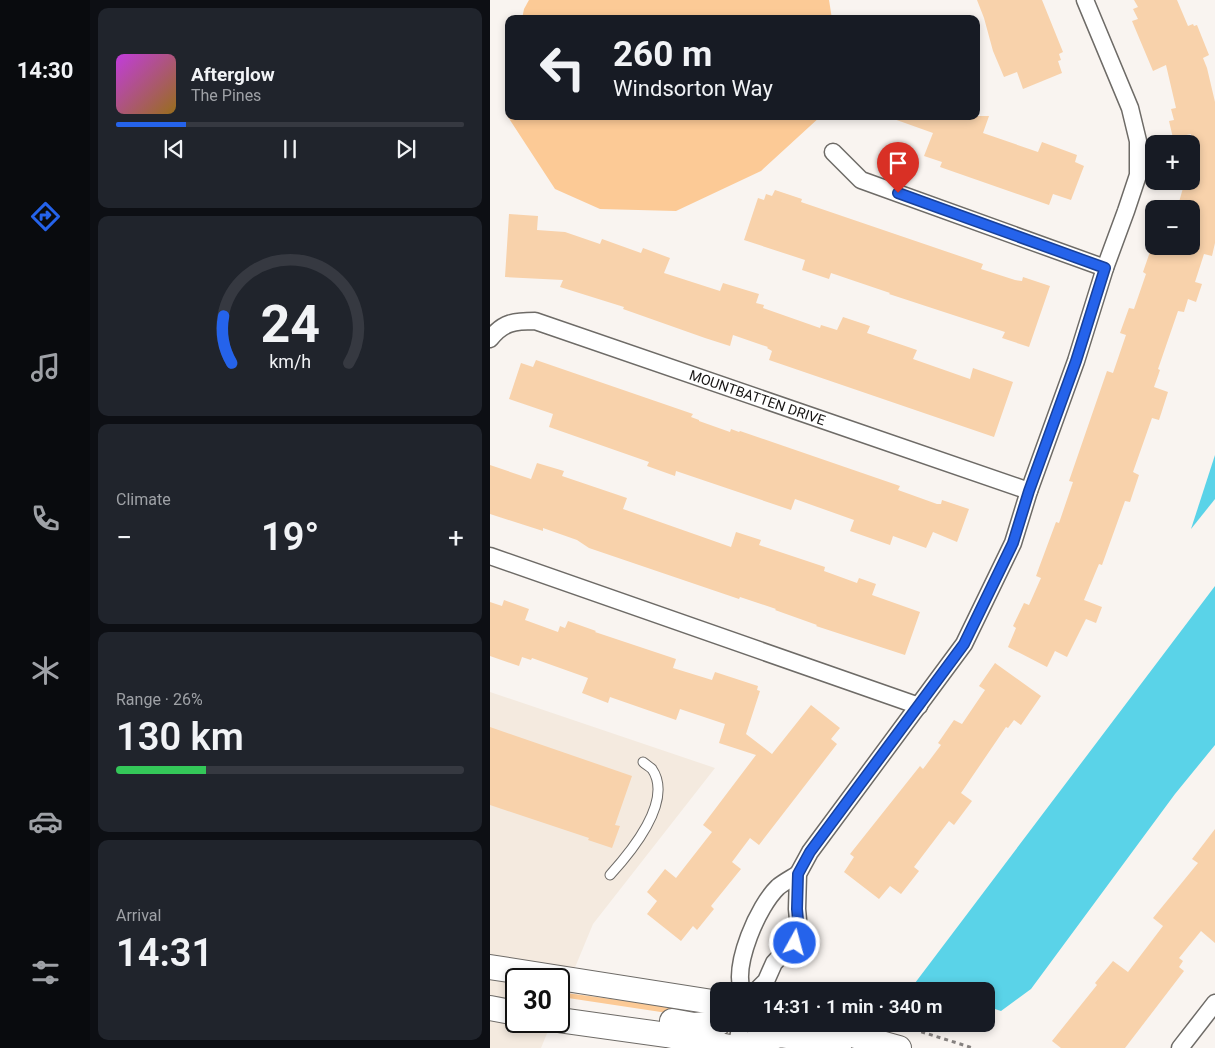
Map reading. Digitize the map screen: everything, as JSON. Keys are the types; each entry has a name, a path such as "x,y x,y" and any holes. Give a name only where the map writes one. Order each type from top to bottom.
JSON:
{"street":[{"path":"765,982 774,963 795,943 799,931 797,909 798,874 810,852 920,706 964,644 1013,543 1029,491 1076,361 1105,268 1138,175 1138,141 1130,108 1085,0"},
{"path":"833,152 861,180 1105,268"},
{"name":"MOUNTBATTEN DRIVE","path":"490,339 496,330 515,321 535,321 1029,491"},
{"path":"490,556 920,706"},
{"path":"739,982 745,943 761,911 778,887 798,874"},
{"path":"490,967 710,1002"},
{"path":"1180,1048 1215,1003"},
{"path":"490,1007 505,1005"},
{"path":"490,1007 505,1010"},
{"path":"570,1007 694,1025 710,1024"},
{"path":"570,1022 667,1035 736,1048 780,1035 839,1048"},
{"path":"736,1048 739,1032"},
{"path":"867,1032 902,1037"}],"lane":[{"path":"610,874 626,857 647,825 657,803 658,786 652,770 643,762"}],"path":[{"path":"902,1037 973,1048"}],"shaded area":[{"path":"529,0 829,0 831,15 523,15"},
{"path":"510,120 817,120 761,171 676,211 600,209 555,189"},
{"path":"490,692 715,768 593,924 570,979 570,968 505,968 505,1033 547,1033 541,1048 490,1048"},
{"path":"570,993 664,1006 695,1013 694,1017 570,999"}],"water":[{"path":"1215,455 1215,499 1191,529"},
{"path":"1215,586 1215,745 1175,794 1031,989 1001,1011 995,1009 995,982 916,982"}],"building":[{"path":"977,0 1042,0 1063,52 1059,54 1061,60 1058,61 1062,73 1023,89 1017,72 1004,77 993,51"},
{"path":"1134,0 1177,0 1188,26 1197,25 1209,55 1203,58 1215,102 1215,243 1212,256 1204,254 1195,282 1202,284 1196,302 1188,299 1184,312 1178,311 1158,369 1160,370 1154,387 1168,392 1159,420 1152,418 1133,472 1139,475 1130,502 1125,501 1102,565 1099,564 1084,600 1102,607 1096,623 1086,619 1067,657 1055,651 1047,667 1008,647 1016,628 1013,626 1024,603 1029,605 1041,578 1036,576 1056,522 1059,523 1073,482 1069,481 1107,371 1113,373 1126,335 1120,333 1129,308 1134,309 1146,274 1143,272 1149,255 1200,255 1200,200 1180,200 1182,190 1200,190 1200,135 1172,135 1169,121 1174,120 1171,109 1176,108 1166,65 1153,71 1132,21 1138,19 1133,9 1138,7"},
{"path":"980,116 989,116 983,133 1038,152 1042,142 1077,155 1075,162 1084,166 1071,200 1053,194 1049,205 940,167 942,162 924,156 933,133 897,120 980,120"},
{"path":"775,190 802,199 801,202 983,264 981,269 1015,280 1022,281 1023,277 1050,286 1029,347 1002,338 1005,332 831,273 829,279 802,270 805,260 744,240 758,198 764,200 766,194 772,196"},
{"path":"509,214 538,216 537,230 565,232 600,244 602,239 641,253 643,248 670,258 664,273 720,291 723,283 759,294 756,303 764,305 763,308 820,328 821,325 837,330 843,317 870,326 867,333 917,350 913,359 970,379 973,368 1013,382 994,437 769,360 772,351 768,347 733,335 730,346 623,309 624,307 560,287 563,280 505,277"},
{"path":"536,360 693,414 691,417 699,421 730,432 731,429 740,431 900,486 898,490 937,504 941,504 942,500 969,509 957,542 933,532 926,548 893,536 890,545 850,531 854,520 795,499 791,510 676,471 675,476 647,466 649,462 549,427 553,414 509,399 521,363 533,367"},
{"path":"537,463 564,471 562,476 627,498 623,509 731,547 736,532 761,540 759,545 825,567 824,571 857,583 859,578 876,584 872,595 920,612 905,655 816,626 776,609 740,597 739,599 589,548 577,540 543,528 543,531 490,514 490,465 531,479"},
{"path":"504,600 529,609 525,620 558,632 560,626 565,628 568,621 676,659 673,668 712,680 715,672 758,686 757,690 760,691 746,734 772,754 811,705 840,728 831,739 837,744 759,845 750,838 732,862 741,869 711,906 714,909 697,930 693,926 681,941 647,914 657,901 647,892 665,869 676,878 712,832 703,825 756,755 719,743 725,724 680,709 676,720 610,697 608,703 582,693 588,678 532,658 531,660 522,657 519,666 490,656 490,602 502,606"},
{"path":"995,663 1041,696 1021,725 1014,720 1008,728 1006,727 961,793 972,801 954,825 949,821 914,867 919,871 901,894 890,886 879,899 844,872 854,857 850,854 920,766 923,769 941,745 938,743 954,720 962,724 985,690 979,686"},
{"path":"490,727 632,776 615,825 620,826 612,848 588,840 589,838 490,805"},
{"path":"1215,829 1215,943 1201,931 1179,958 1183,961 1179,967 1184,971 1125,1048 1061,1048 1052,1041 1097,985 1095,983 1113,961 1128,972 1163,926 1153,918 1198,863 1192,859"}],"route":[{"path":"795,943 799,931 797,909 798,874 810,852 920,706 964,644 1013,543 1029,491 1076,361 1105,268 898,193"}]}
